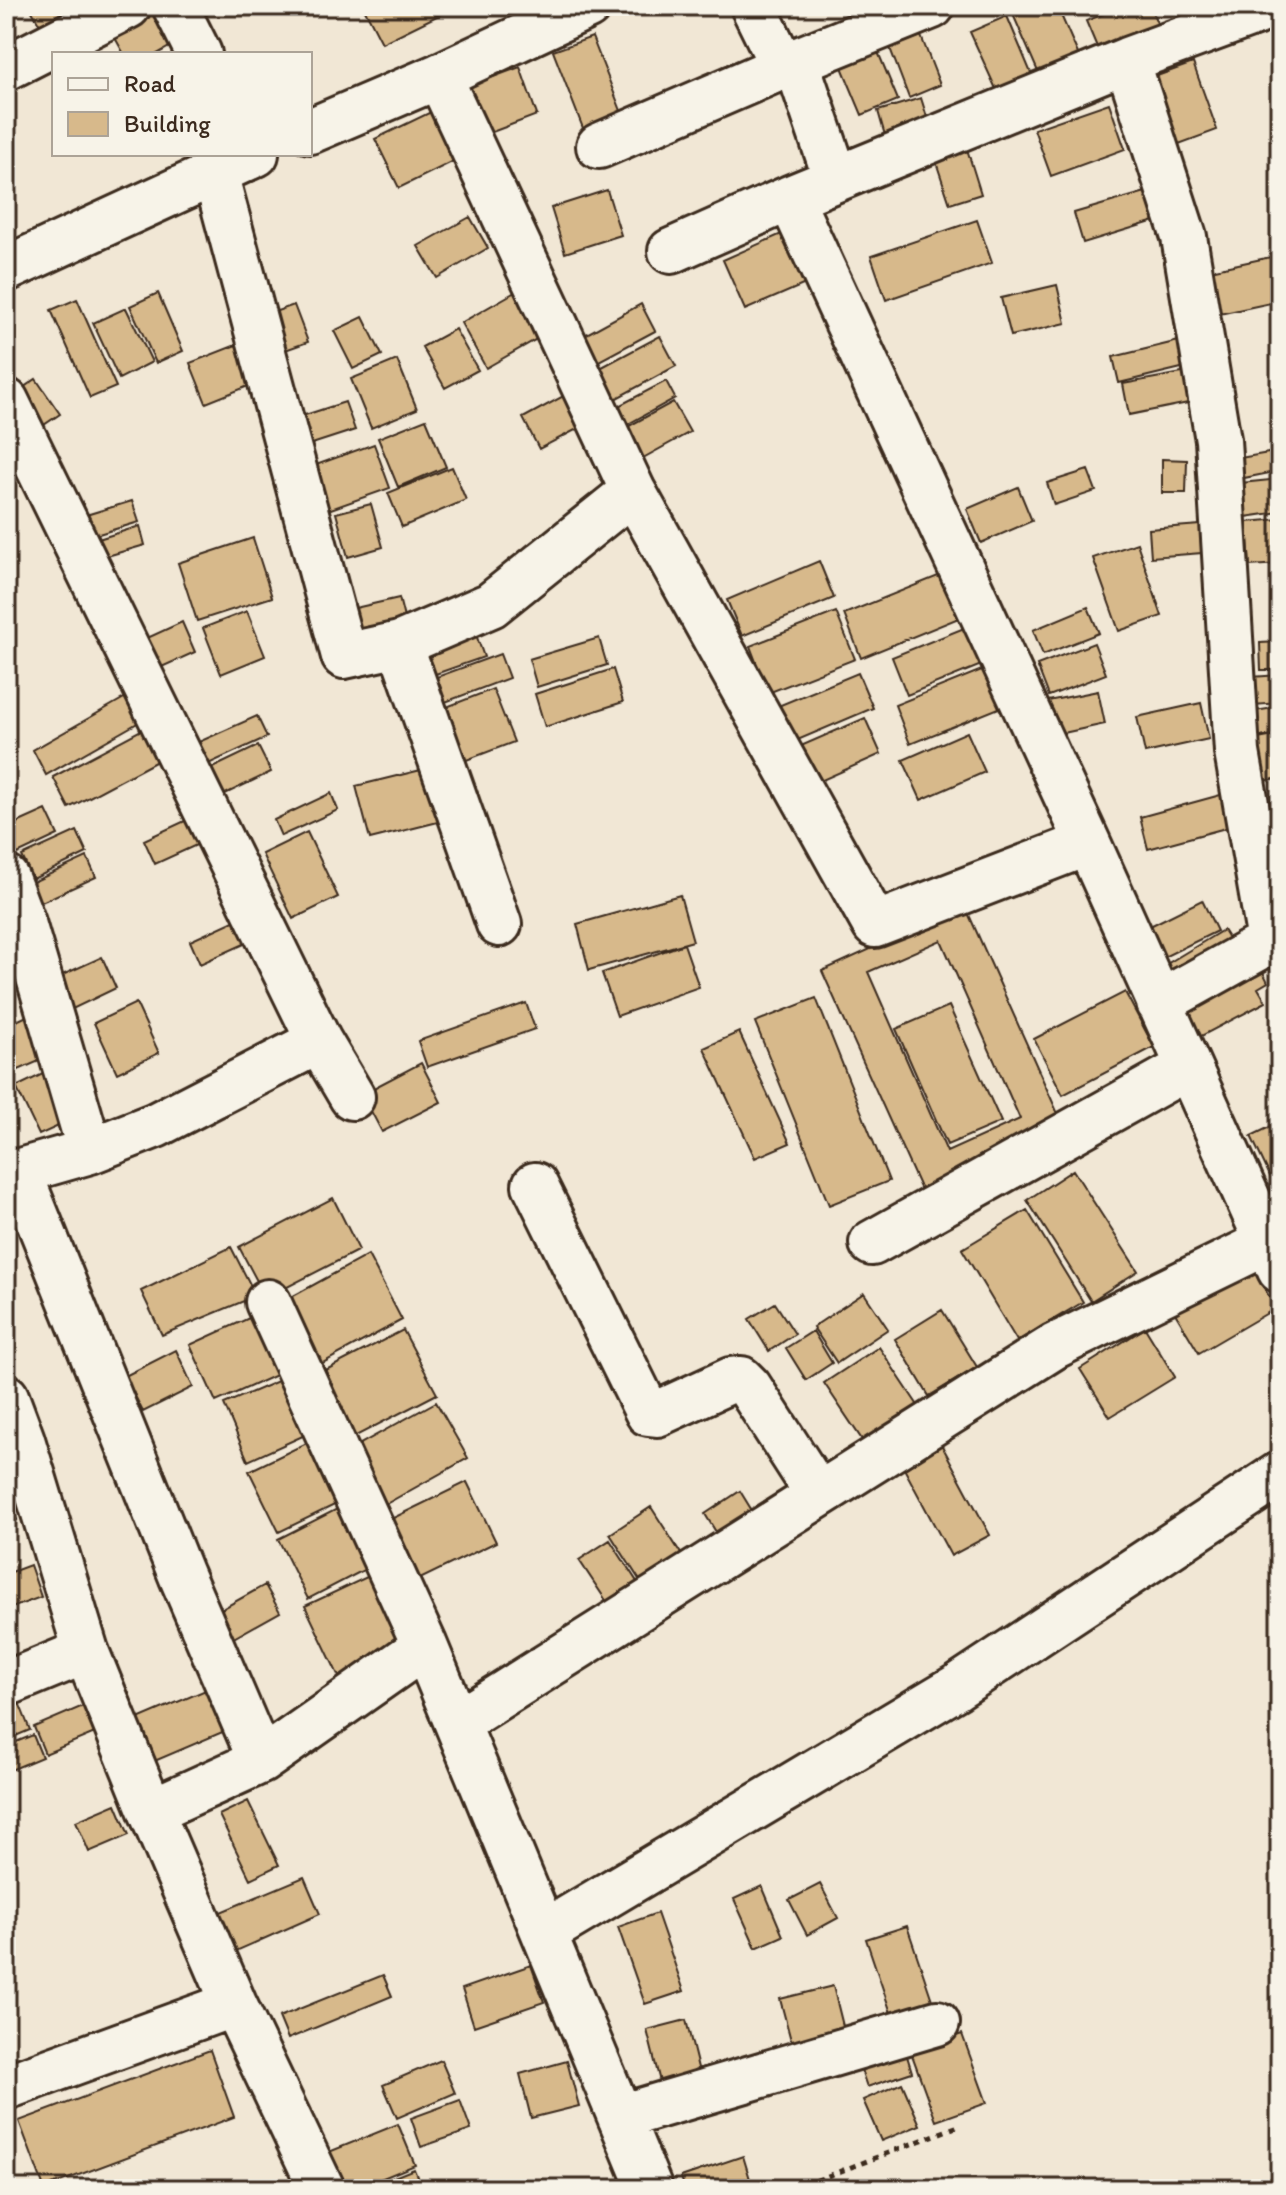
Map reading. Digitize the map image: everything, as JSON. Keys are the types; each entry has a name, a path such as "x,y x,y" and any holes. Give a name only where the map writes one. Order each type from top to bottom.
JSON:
{"street":[{"path":"6,68 128,6"},
{"path":"175,6 198,52"},
{"path":"312,130 439,76 588,6"},
{"path":"753,6 789,64 836,179"},
{"path":"599,146 932,6"},
{"path":"671,251 790,198 1127,60 1183,21 1274,6"},
{"path":"1127,60 1184,237 1218,440 1237,752 1275,938 1159,1003"},
{"path":"439,76 633,491 875,925 1088,843"},
{"path":"6,269 243,159 344,656 400,644 491,605 633,491"},
{"path":"457,1723 1055,1346 1276,1249 1188,1067 790,198"},
{"path":"6,401 319,1041 352,1097"},
{"path":"400,644 499,924"},
{"path":"6,878 23,923 90,1151"},
{"path":"261,1761 12,1173 90,1151 156,1125 319,1041"},
{"path":"872,1243 1188,1067"},
{"path":"535,1185 648,1413 657,1414 731,1380 741,1379 818,1494"},
{"path":"268,1302 425,1646 650,2189"},
{"path":"6,1397 14,1443 86,1651 234,2004 322,2189"},
{"path":"544,1933 957,1687 1280,1474"},
{"path":"151,1811 261,1761 425,1646"},
{"path":"6,1684 86,1651"},
{"path":"6,2087 234,2004"},
{"path":"620,2117 937,2023"}],"path":[{"path":"794,2189 961,2125"}],"building":[{"path":"29,6 73,6 40,25"},
{"path":"146,6 157,6 178,42 160,52 123,52 109,27"},
{"path":"442,6 445,12 382,43 364,8"},
{"path":"1025,6 1057,6 1082,63 1042,81 1012,12"},
{"path":"1124,6 1150,6 1162,35 1102,59 1086,21"},
{"path":"1007,16 1036,85 1001,100 970,32"},
{"path":"921,36 940,85 909,98 890,48"},
{"path":"592,37 627,126 588,141 553,51"},
{"path":"878,52 898,100 862,115 842,67"},
{"path":"1193,63 1217,130 1168,148 1143,81"},
{"path":"520,67 537,115 479,137 461,89"},
{"path":"921,98 932,133 888,146 878,111"},
{"path":"1109,103 1125,149 1051,176 1034,129"},
{"path":"433,111 456,160 399,188 375,139"},
{"path":"967,149 981,194 950,204 935,159"},
{"path":"607,190 621,235 565,253 551,208"},
{"path":"1149,191 1158,220 1083,243 1074,213"},
{"path":"470,217 488,248 437,278 418,246"},
{"path":"977,220 992,263 886,300 871,256"},
{"path":"795,228 817,279 745,310 723,260"},
{"path":"1280,255 1280,301 1210,316 1201,272"},
{"path":"1057,285 1066,323 1011,336 1001,298"},
{"path":"515,292 540,337 486,368 461,323"},
{"path":"158,293 183,351 156,363 130,306"},
{"path":"77,299 116,387 90,398 51,310"},
{"path":"641,304 655,331 586,368 572,342"},
{"path":"294,305 308,342 274,354 260,317"},
{"path":"126,308 152,362 119,379 93,323"},
{"path":"363,317 382,355 353,369 334,331"},
{"path":"455,329 478,370 445,388 422,347"},
{"path":"660,336 676,366 604,405 587,375"},
{"path":"1191,338 1198,364 1119,383 1113,357"},
{"path":"236,345 251,385 206,403 190,363"},
{"path":"397,360 417,409 371,428 351,379"},
{"path":"1193,371 1198,401 1129,415 1123,384"},
{"path":"36,379 60,414 32,433 8,398"},
{"path":"666,381 675,398 619,429 609,411"},
{"path":"567,394 583,426 539,449 523,418"},
{"path":"345,402 355,430 309,445 299,417"},
{"path":"673,402 690,432 634,463 618,432"},
{"path":"426,419 446,467 398,487 378,438"},
{"path":"374,444 390,488 328,510 313,466"},
{"path":"1280,451 1280,471 1244,478 1240,458"},
{"path":"1162,459 1187,460 1186,493 1162,493"},
{"path":"452,467 466,500 402,527 388,493"},
{"path":"1088,470 1096,491 1054,505 1047,483"},
{"path":"1280,479 1280,512 1245,517 1241,483"},
{"path":"1018,487 1032,521 981,543 967,509"},
{"path":"132,501 139,522 92,536 86,515"},
{"path":"371,504 383,547 348,557 336,513"},
{"path":"1280,519 1280,564 1250,566 1247,522"},
{"path":"1213,524 1215,552 1151,557 1149,529"},
{"path":"140,526 145,545 97,559 92,541"},
{"path":"253,538 272,597 197,621 178,563"},
{"path":"1137,543 1162,616 1119,631 1093,558"},
{"path":"819,561 834,598 742,636 727,600"},
{"path":"953,570 971,613 861,658 844,614"},
{"path":"399,598 407,630 349,644 342,611"},
{"path":"1088,607 1099,633 1043,655 1033,630"},
{"path":"247,611 265,656 221,674 203,628"},
{"path":"836,612 855,659 768,693 750,646"},
{"path":"182,622 195,652 144,675 130,646"},
{"path":"974,624 989,662 907,695 892,657"},
{"path":"474,629 484,657 427,677 417,649"},
{"path":"599,638 607,665 537,687 529,659"},
{"path":"1280,642 1280,670 1261,670 1260,643"},
{"path":"1094,643 1106,674 1049,696 1037,665"},
{"path":"500,654 509,678 432,707 423,682"},
{"path":"994,665 1009,704 910,744 895,705"},
{"path":"613,669 623,702 545,727 535,694"},
{"path":"858,673 873,708 793,742 778,706"},
{"path":"1280,675 1280,703 1253,705 1251,677"},
{"path":"493,689 514,742 456,764 436,711"},
{"path":"1098,691 1105,724 1045,737 1038,703"},
{"path":"133,693 148,717 46,775 33,750"},
{"path":"1201,703 1209,739 1145,753 1137,717"},
{"path":"1280,707 1280,734 1259,737 1255,711"},
{"path":"257,716 267,737 202,767 192,745"},
{"path":"865,718 881,754 809,786 794,749"},
{"path":"141,730 157,761 69,808 53,777"},
{"path":"967,732 985,772 921,800 903,760"},
{"path":"1280,735 1280,778 1248,784 1241,742"},
{"path":"258,746 271,772 219,797 206,771"},
{"path":"429,768 442,821 370,839 356,786"},
{"path":"331,793 338,810 281,836 274,820"},
{"path":"1224,794 1233,826 1148,849 1140,817"},
{"path":"46,810 58,835 9,858 6,828"},
{"path":"202,813 214,837 155,864 144,840"},
{"path":"77,831 87,853 33,879 22,856"},
{"path":"307,832 338,897 293,919 262,854"},
{"path":"87,857 96,877 33,906 24,886"},
{"path":"680,895 693,941 589,970 577,924"},
{"path":"1202,900 1217,931 1162,958 1146,928"},
{"path":"965,906 1063,1125 921,1190 822,971","holes":["941,940 1020,1119 947,1152 868,972"]},
{"path":"240,918 251,941 200,964 190,941"},
{"path":"1223,930 1235,949 1176,984 1165,965"},
{"path":"684,944 699,987 617,1016 602,973"},
{"path":"102,957 116,988 62,1014 47,982"},
{"path":"1257,960 1268,982 1258,988 1266,1002 1190,1042 1170,1004"},
{"path":"1125,992 1154,1047 1063,1095 1034,1039"},
{"path":"816,998 889,1181 829,1205 755,1022"},
{"path":"136,1003 159,1053 117,1073 94,1023"},
{"path":"526,1003 535,1029 427,1067 418,1041"},
{"path":"949,1006 1001,1122 947,1145 896,1029"},
{"path":"33,1013 53,1055 14,1072 6,1054 6,1026"},
{"path":"739,1032 790,1143 755,1158 704,1048"},
{"path":"421,1063 441,1102 382,1132 362,1094"},
{"path":"51,1070 74,1119 39,1135 16,1087"},
{"path":"1280,1122 1280,1197 1251,1136"},
{"path":"1073,1170 1138,1271 1091,1301 1027,1200"},
{"path":"333,1198 359,1250 266,1298 239,1247"},
{"path":"1027,1210 1083,1302 1017,1341 962,1249"},
{"path":"231,1247 256,1296 162,1335 141,1291"},
{"path":"368,1255 402,1320 321,1364 286,1300"},
{"path":"1249,1263 1276,1308 1199,1353 1172,1308"},
{"path":"864,1293 888,1329 837,1363 813,1327"},
{"path":"775,1303 795,1334 769,1351 749,1319"},
{"path":"942,1310 977,1367 929,1396 895,1339"},
{"path":"260,1313 287,1370 216,1402 190,1345"},
{"path":"1145,1328 1175,1377 1110,1417 1080,1369"},
{"path":"403,1330 437,1394 354,1437 320,1373"},
{"path":"813,1331 832,1363 806,1380 786,1348"},
{"path":"879,1347 921,1410 867,1447 824,1383"},
{"path":"176,1350 193,1387 143,1412 125,1376"},
{"path":"292,1375 316,1430 248,1461 224,1404"},
{"path":"436,1402 468,1458 386,1504 355,1447"},
{"path":"319,1437 349,1498 279,1532 249,1471"},
{"path":"940,1442 990,1535 951,1556 901,1463"},
{"path":"467,1482 496,1542 416,1581 387,1521"},
{"path":"6,1491 17,1520 6,1524"},
{"path":"740,1491 759,1522 724,1545 705,1514"},
{"path":"353,1501 383,1560 308,1599 278,1539"},
{"path":"651,1507 687,1563 646,1590 610,1534"},
{"path":"610,1540 643,1591 613,1611 579,1560"},
{"path":"30,1565 41,1597 6,1610 6,1574"},
{"path":"384,1569 417,1640 339,1677 305,1606"},
{"path":"265,1585 280,1612 221,1645 206,1618"},
{"path":"222,1683 239,1725 143,1766 126,1724"},
{"path":"18,1700 30,1730 6,1740 6,1705"},
{"path":"90,1703 102,1730 45,1754 34,1727"},
{"path":"33,1735 42,1757 6,1772 6,1746"},
{"path":"248,1801 279,1865 250,1879 219,1815"},
{"path":"116,1804 129,1835 89,1852 76,1821"},
{"path":"304,1877 320,1914 227,1955 211,1916"},
{"path":"820,1884 838,1918 807,1935 789,1900"},
{"path":"762,1886 783,1936 756,1948 734,1899"},
{"path":"657,1913 684,1991 645,2004 618,1927"},
{"path":"907,1926 932,2000 891,2013 866,1939"},
{"path":"531,1965 544,2002 474,2026 462,1989"},
{"path":"383,1975 392,1996 288,2039 279,2017"},
{"path":"833,1986 845,2034 793,2048 780,1999"},
{"path":"686,2020 703,2088 664,2098 647,2030"},
{"path":"962,2034 987,2103 936,2121 911,2052"},
{"path":"902,2040 912,2072 867,2087 856,2055"},
{"path":"210,2050 234,2117 44,2188 19,2121"},
{"path":"441,2060 455,2093 397,2118 383,2085"},
{"path":"567,2061 579,2106 531,2118 520,2074"},
{"path":"902,2083 920,2125 881,2141 863,2100"},
{"path":"460,2100 471,2130 421,2147 411,2118"},
{"path":"398,2124 415,2165 356,2189 333,2189 319,2156"},
{"path":"743,2156 753,2189 685,2189 681,2177"},
{"path":"414,2169 422,2189 364,2189"}]}
